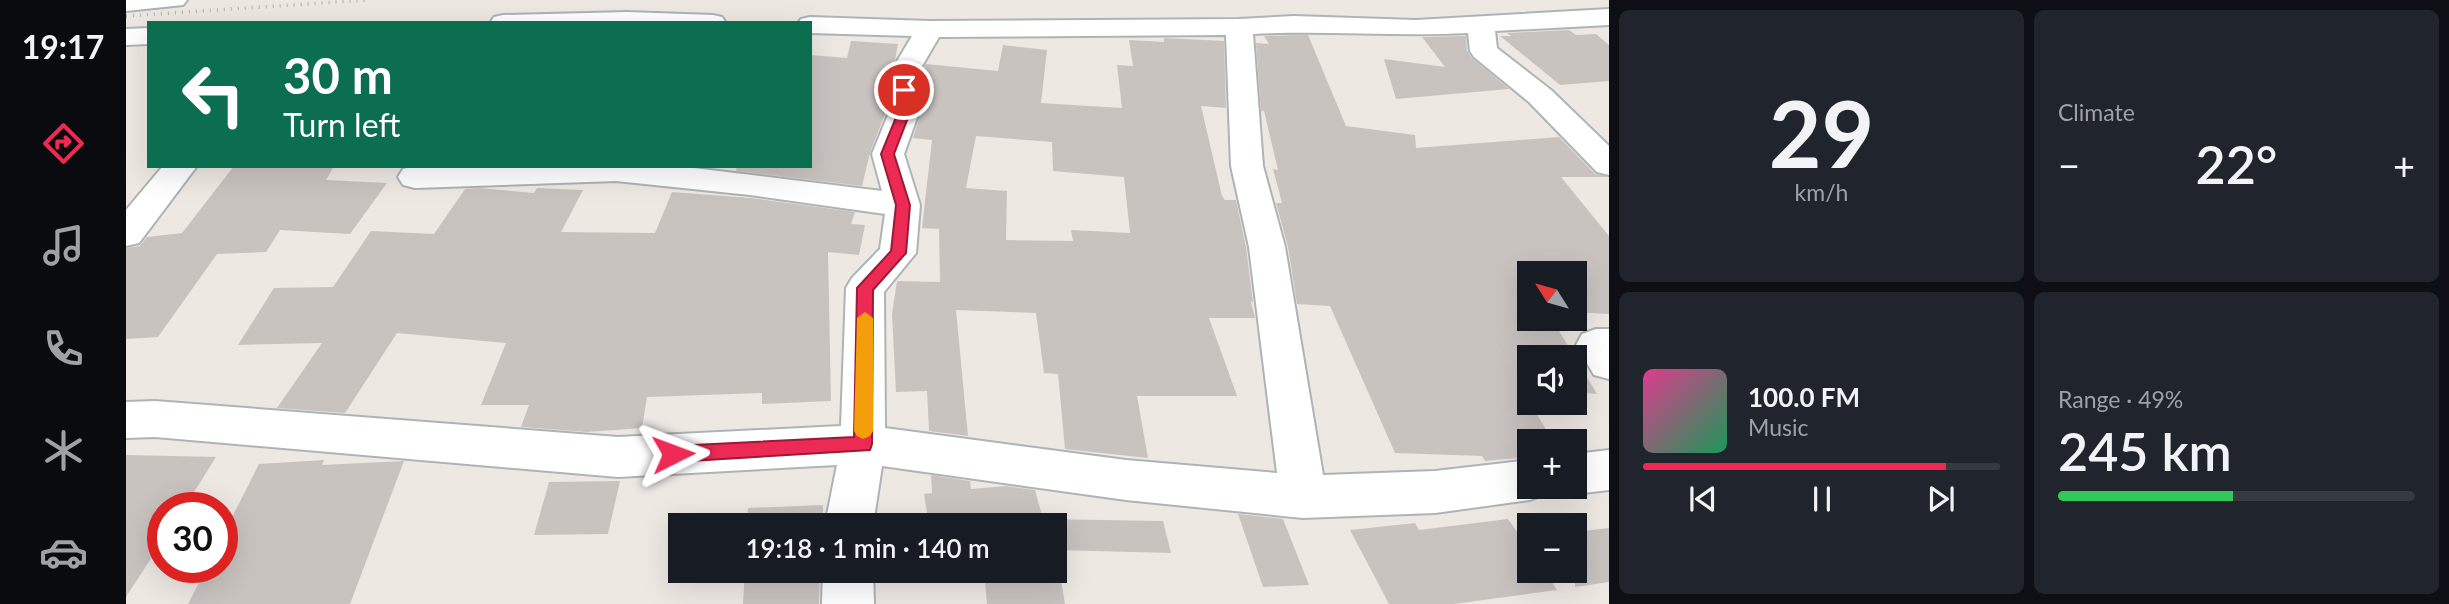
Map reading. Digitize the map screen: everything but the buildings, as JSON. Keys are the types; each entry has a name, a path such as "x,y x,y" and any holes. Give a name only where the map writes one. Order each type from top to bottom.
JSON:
{"street":[{"path":"126,3 174,0"},
{"path":"586,21 656,21"},
{"path":"812,26 930,29 1239,27 1294,24 1416,28 1605,21"},
{"path":"1480,24 1484,51 1540,96 1609,165"},
{"path":"1239,27 1247,166 1267,247 1303,497"},
{"path":"851,513 863,444 865,288 898,253 903,205 888,154 903,115 904,73 930,29"},
{"path":"126,37 147,36"},
{"path":"126,234 179,168"},
{"path":"415,177 615,171 750,184 903,205"},
{"path":"1609,345 1596,345 1609,363"},
{"path":"126,420 156,419 618,457 863,444 1126,480 1303,497 1435,492 1517,482"},
{"path":"1587,473 1609,470"},
{"path":"848,583 848,604"}],"railway":[{"path":"126,16 367,0"}],"slow traffic":[{"path":"863,431 865,318"}],"route":[{"path":"673,454 863,444 865,288 898,253 903,205 888,154 903,115 904,90"}]}
